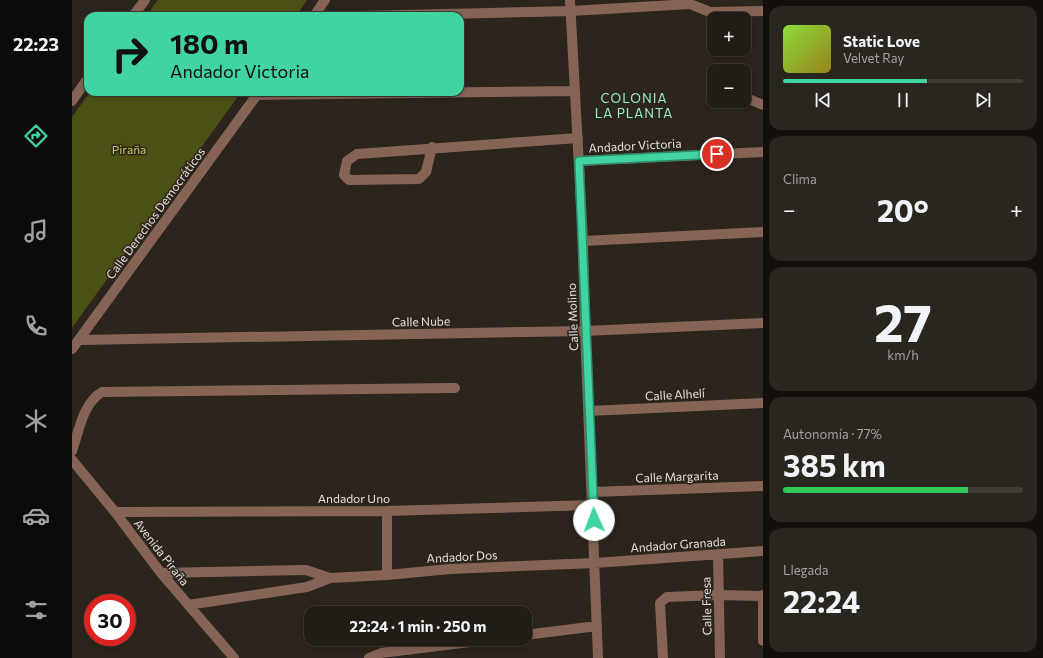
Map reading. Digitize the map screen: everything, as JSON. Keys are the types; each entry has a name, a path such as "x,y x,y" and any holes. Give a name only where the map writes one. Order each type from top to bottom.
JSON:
{"street":[{"path":"136,12 145,0"},
{"path":"317,12 325,0"},
{"name":"Calle Molino","path":"570,0 584,241 585,331 598,658"},
{"path":"464,14 571,11 690,4 710,12 763,11"},
{"path":"72,101 84,84"},
{"path":"464,92 575,91"},
{"name":"Calle Derechos Democráticos","path":"72,349 257,96"},
{"path":"751,100 763,105"},
{"path":"432,148 426,172 419,179 349,180 344,175 347,161 357,154 432,148 578,138"},
{"name":"Andador Victoria","path":"579,161 763,152"},
{"path":"584,241 763,232"},
{"name":"Calle Nube","path":"79,340 585,331 763,323"},
{"path":"72,451 88,405 94,396 102,392 455,388"},
{"name":"Calle Alhelí","path":"589,411 763,403"},
{"name":"Avenida Piraña","path":"72,460 115,512 161,573 234,658"},
{"name":"Calle Margarita","path":"592,492 763,486"},
{"name":"Andador Uno","path":"115,512 387,511 593,505"},
{"path":"387,511 387,575"},
{"name":"Andador Granada","path":"595,563 763,551"},
{"name":"Calle Fresa","path":"718,554 720,658"},
{"name":"Andador Dos","path":"188,605 306,587 330,578 387,575 450,569 595,563"},
{"name":"Andador Dos","path":"161,573 306,570 330,578"},
{"path":"663,658 660,603 666,597 719,595 763,596 763,641"},
{"path":"532,634 597,626"},
{"path":"369,658 380,653 437,646"}],"green space":[{"path":"158,0 307,0 299,12 149,12"},
{"name":"Piraña","path":"87,96 238,96 72,328 72,117"}],"district":[{"name":"COLONIA LA PLANTA","path":"634,106"}],"route":[{"path":"594,520 585,331 584,241 579,161 717,154"}]}
